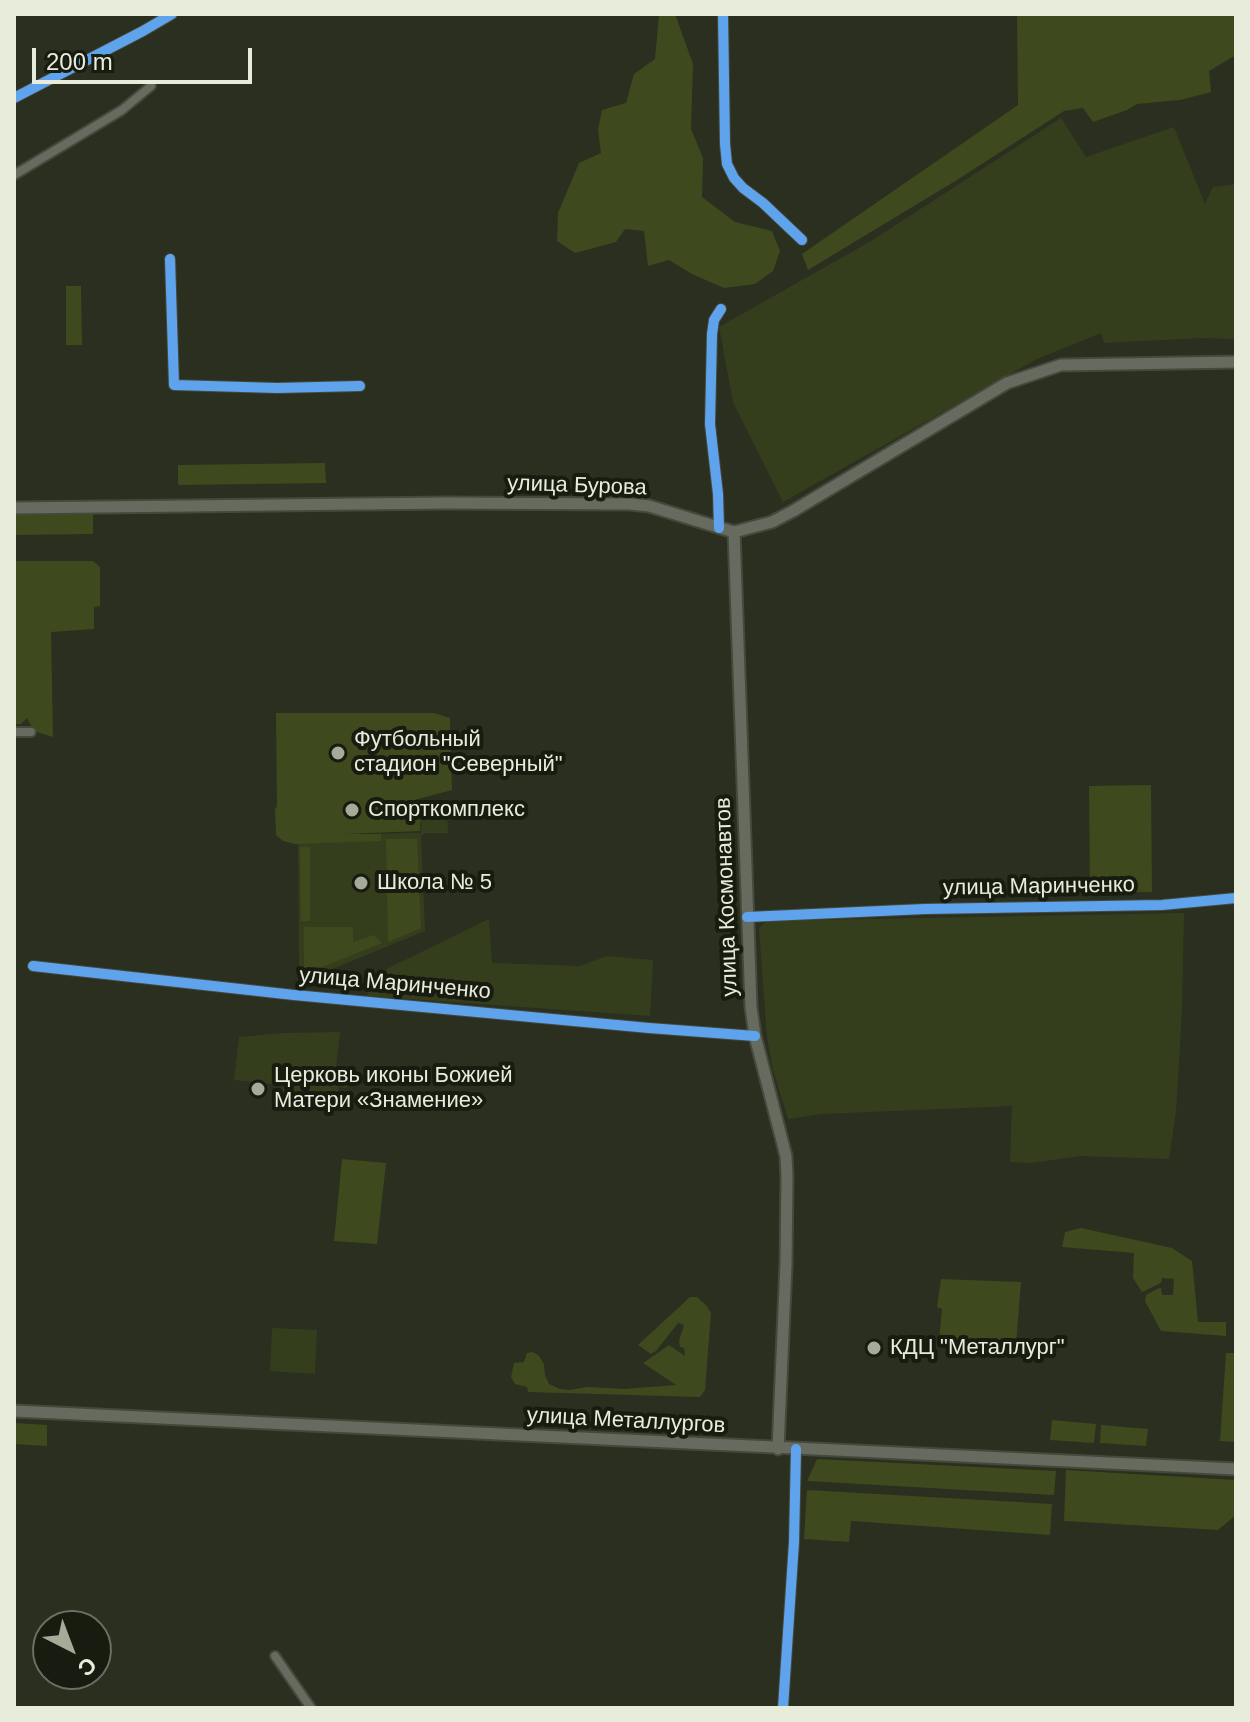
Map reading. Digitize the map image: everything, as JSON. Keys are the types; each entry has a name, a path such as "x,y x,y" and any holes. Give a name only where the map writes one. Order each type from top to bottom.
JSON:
{"main road":[{"name":"улица Бурова","path":"14,508 630,504 649,506 734,532 772,522 793,511 1007,383 1061,365 1236,362"},
{"name":"улица Космонавтов","path":"734,532 751,1007 755,1036 786,1156 786,1264 778,1449"},
{"name":"улица Металлургов","path":"14,1411 1236,1469"}],"street":[{"path":"14,98 172,14"},
{"path":"723,14 727,164 743,188 802,240"},
{"path":"14,175 122,110 151,86"},
{"path":"170,259 174,385 277,388 360,386"},
{"path":"719,528 710,424 712,334 714,320 721,309"},
{"path":"14,732 31,732"},
{"name":"улица Маринченко","path":"747,917 925,909 1162,905 1236,898"},
{"name":"улица Маринченко","path":"33,966 294,995 755,1036"},
{"path":"783,1708 794,1542 796,1449"},
{"path":"275,1656 311,1708"}],"shaded area":[{"path":"659,14 675,14 693,64 691,129 703,158 702,197 735,222 772,231 780,251 773,271 755,284 724,288 669,260 648,266 644,231 625,229 616,242 575,253 557,241 558,213 579,163 601,153 598,130 602,110 626,103 634,74 655,59"},
{"path":"1017,14 1236,14 1236,55 1209,71 1211,92 1180,100 1137,104 1093,122 1083,108 1064,111 808,270 802,254 1018,105"},
{"path":"1061,118 1086,157 1174,127 1205,204 1213,187 1236,184 1236,339 1104,343 1101,333 1037,359 783,502 733,402 719,327 871,241"},
{"path":"66,286 81,286 82,345 66,345"},
{"path":"325,463 326,483 178,485 178,465"},
{"path":"93,514 93,534 14,535 14,515"},
{"path":"14,561 93,561 100,567 100,606 94,607 94,629 51,632 53,737 34,731 27,718 21,724 14,724"},
{"path":"276,713 434,713 450,718 452,790 414,800 415,809 421,810 420,831 343,834 381,834 381,841 295,844 283,841 276,835"},
{"path":"1151,785 1152,892 1090,893 1089,786"},
{"name":"Школа № 5","path":"422,810 447,811 448,833 426,833 421,836 425,931 320,974 299,973 298,835 421,833"},
{"path":"386,839 417,839 421,928 388,942"},
{"path":"300,847 310,847 310,921 301,921"},
{"path":"1184,913 1176,1112 1169,1159 1081,1156 1031,1163 1010,1162 1012,1106 822,1114 788,1119 767,1038 759,928 766,921"},
{"path":"489,919 492,963 580,966 607,956 653,960 650,1016 367,996 370,977"},
{"path":"304,927 353,927 353,942 374,935 382,943 320,968 304,968"},
{"path":"340,1032 336,1067 349,1069 347,1088 339,1087 338,1096 282,1097 283,1085 234,1080 239,1037"},
{"path":"342,1159 386,1163 377,1244 334,1241"},
{"path":"1081,1228 1172,1248 1192,1261 1198,1322 1226,1322 1226,1336 1161,1331 1145,1301 1146,1295 1161,1288 1162,1295 1173,1295 1174,1279 1162,1278 1161,1283 1142,1292 1133,1278 1134,1253 1062,1247 1065,1232"},
{"path":"941,1279 1021,1282 1016,1345 939,1341 942,1309 937,1307"},
{"path":"690,1297 697,1297 711,1313 705,1390 700,1397 528,1392 527,1387 515,1384 511,1377 514,1363 524,1362 527,1353 533,1352 544,1364 549,1384 560,1389 676,1385 643,1363 669,1345 685,1356 679,1341 684,1325 678,1323 651,1354 638,1345"},
{"path":"272,1328 317,1330 315,1374 270,1371"},
{"path":"1226,1353 1236,1353 1236,1442 1220,1441"},
{"path":"1052,1420 1096,1424 1094,1443 1050,1440"},
{"path":"14,1423 47,1425 47,1446 14,1444"},
{"path":"1101,1425 1148,1429 1146,1446 1100,1443"},
{"path":"817,1459 1056,1471 1054,1495 807,1481"},
{"path":"1066,1470 1236,1480 1236,1515 1218,1530 1064,1521"},
{"path":"807,1490 1052,1504 1050,1535 851,1521 849,1542 804,1539"}],"cycle path":[{"path":"14,98 172,14"},
{"path":"723,14 727,164 743,188 802,240"},
{"path":"170,259 174,385 277,388 360,386"},
{"path":"719,528 710,424 712,334 714,320 721,309"},
{"path":"747,917 925,909 1162,905 1236,898"},
{"path":"33,966 294,995 755,1036"},
{"path":"783,1708 794,1542 796,1449"}],"place":[{"name":"Футбольный стадион \"Северный\"","path":"338,753"},
{"name":"Спорткомплекс","path":"352,810"},
{"name":"Школа № 5","path":"361,883"},
{"name":"Церковь иконы Божией Матери «Знамение»","path":"258,1089"},
{"name":"КДЦ \"Металлург\"","path":"874,1348"}]}
